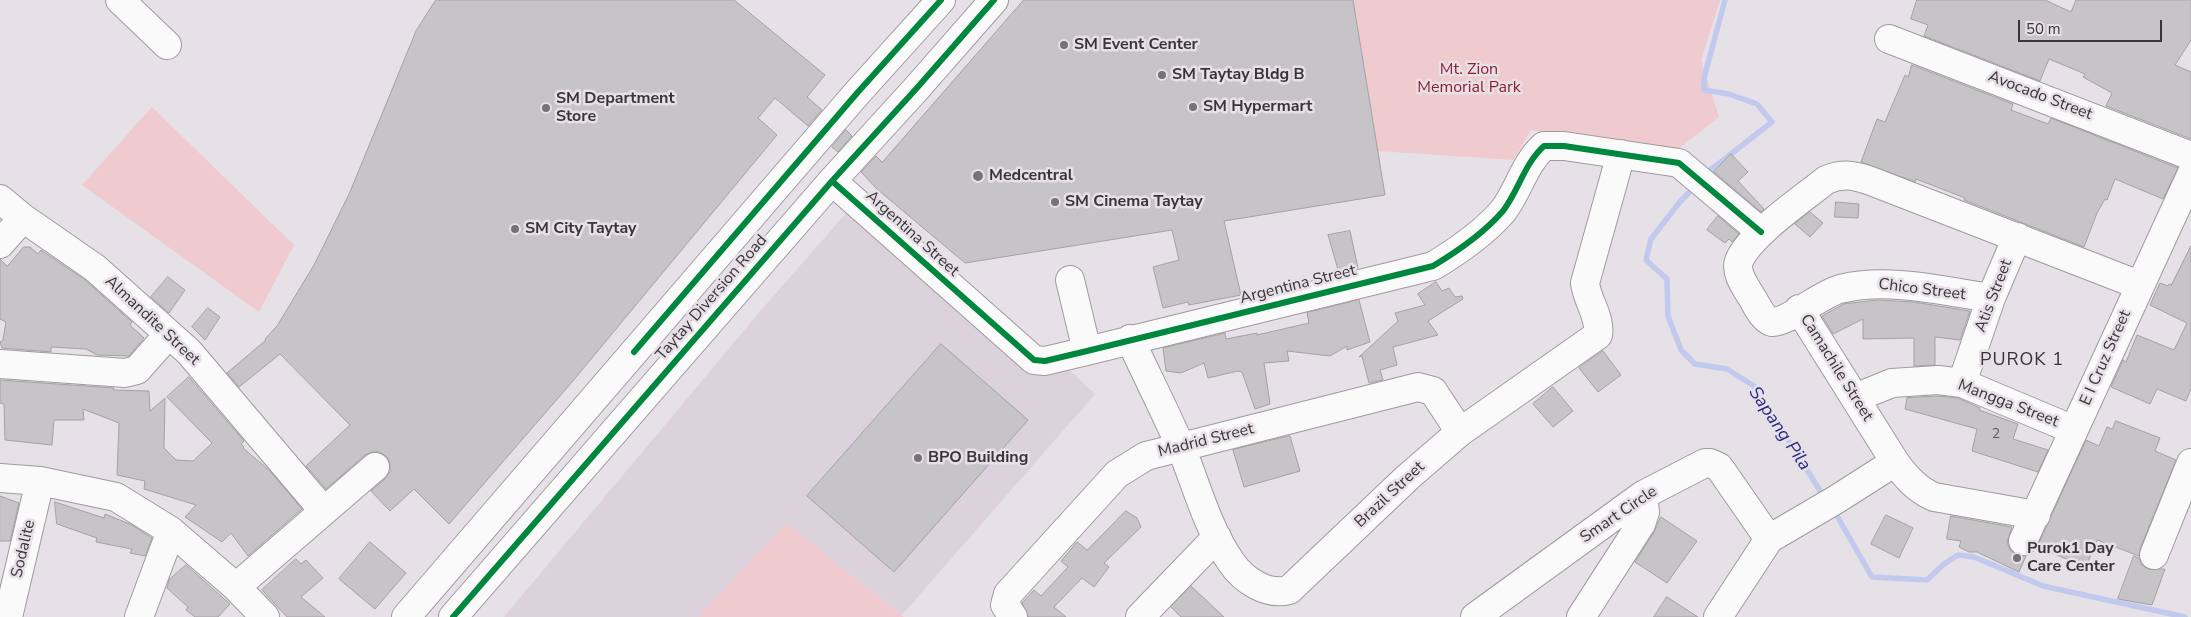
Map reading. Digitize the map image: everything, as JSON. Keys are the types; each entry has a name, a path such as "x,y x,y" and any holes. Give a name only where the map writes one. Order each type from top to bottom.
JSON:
{"street":[{"path":"120,0 167,45"},
{"name":"Taytay Diversion Road","path":"406,617 852,98 941,0"},
{"name":"Taytay Diversion Road","path":"453,617 832,181 994,0"},
{"name":"Avocado Street","path":"1889,39 2191,156"},
{"name":"Argentina Street","path":"832,181 1034,360 1046,361 1433,266 1464,247 1503,210 1533,156 1544,146 1564,146 1679,163 1760,232"},
{"name":"Brazil Street","path":"1130,339 1181,448 1217,537 1232,564 1256,585 1267,591 1279,593 1289,590 1408,477 1460,432 1598,335 1600,326 1586,294 1585,282 1620,154"},
{"name":"Camachile Street","path":"2036,515 1934,497 1921,491 1894,462 1799,309 1782,321 1769,321 1742,281 1739,272 1739,261 1760,232 1826,180 1837,176 1850,175 1876,183 2139,285"},
{"name":"E I Cruz Street","path":"2024,542 2139,285 2191,175"},
{"name":"Almandite Street","path":"0,199 23,218 95,268 189,352 323,510"},
{"path":"0,244 23,218"},
{"name":"Atis Street","path":"1962,384 1991,298 2017,237"},
{"path":"1070,280 1087,351"},
{"name":"Chico Street","path":"1799,309 1837,290 1866,283 1898,285 1991,298"},
{"path":"0,364 125,373 137,370 168,335"},
{"name":"Mangga Street","path":"1855,398 1892,383 1938,380 1962,384 2074,430"},
{"name":"Madrid Street","path":"1013,617 1005,605 1008,594 1117,474 1146,456 1418,387 1433,390 1460,432"},
{"path":"1718,617 1769,539 1829,504 1894,462"},
{"name":"Smart Circle","path":"1475,617 1643,495 1705,463 1715,464 1769,539"},
{"path":"2154,554 2191,463"},
{"path":"236,587 374,467"},
{"path":"0,478 40,481 116,497 171,531 236,587 265,617"},
{"name":"Sodalite","path":"6,612 40,481"},
{"path":"1581,617 1641,524 1645,512 1643,495"},
{"path":"139,617 171,531"},
{"path":"1140,617 1217,537"}],"shaded area":[{"path":"848,211 1064,365 1095,394 902,615 845,570 804,617 504,617 763,308"}],"green space":[{"name":"Mt. Zion Memorial Park","path":"1353,0 1720,0 1701,60 1719,117 1674,152 1531,130 1513,160 1378,151"},
{"path":"152,107 294,245 259,312 82,185"},
{"path":"786,523 904,617 698,617"}],"building":[{"name":"SM City Taytay","path":"436,0 734,0 825,75 807,97 822,110 808,126 775,98 758,118 777,135 572,382 449,524 414,489 390,511 371,491 390,472 390,464 387,457 380,452 372,452 365,455 326,489 306,466 350,425 280,354 239,387 227,373 266,340 277,326 314,265 350,192 416,31"},
{"name":"SM Taytay Bldg B","path":"1024,0 1353,0 1385,195 1224,221 1241,295 1189,305 1188,302 1163,308 1153,267 1179,260 1172,230 965,263 877,189 861,172 876,156 882,162"},
{"path":"1917,0 2045,0 2071,12 2076,0 2191,0 2191,40 2175,65 2191,72 2191,139 2106,106 2112,93 2083,77 2085,74 2049,59 2040,81 1924,36 1928,25 1911,19"},
{"path":"1912,65 2013,104 2011,110 2048,124 2051,118 2178,168 2163,199 2115,179 2107,200 2105,199 2097,213 2084,247 1916,179 1915,182 1861,162 1877,119 1885,122 1905,75 1908,77"},
{"path":"846,130 852,136 838,152 832,147"},
{"path":"1731,154 1748,172 1738,181 1764,209 1761,212 1714,172"},
{"path":"1836,202 1859,204 1858,218 1835,217"},
{"path":"1810,212 1823,223 1810,237 1795,224"},
{"path":"1718,216 1739,234 1732,242 1729,239 1725,243 1707,230"},
{"path":"1350,231 1358,268 1339,273 1328,235"},
{"path":"2191,246 2191,389 2186,401 2157,389 2150,404 2111,387 2123,360 2126,362 2137,335 2174,350 2187,323 2150,305 2160,283 2168,286 2169,284 2171,285"},
{"path":"24,247 30,247 38,254 41,250 85,280 132,322 130,325 144,338 129,356 97,355 86,349 51,347 51,352 2,348 0,342 3,340 6,322 0,319 0,259 7,266"},
{"path":"168,277 185,290 169,313 151,297"},
{"path":"1436,282 1442,291 1449,288 1455,297 1462,296 1463,299 1428,321 1438,335 1393,347 1397,365 1380,370 1383,380 1369,383 1362,356 1359,357 1398,321 1395,313 1425,305 1418,294"},
{"path":"1359,300 1370,342 1347,350 1347,346 1330,356 1287,351 1289,361 1264,363 1270,404 1255,409 1242,372 1238,371 1208,378 1204,363 1181,373 1166,371 1163,348 1225,333 1226,339 1257,333 1257,335 1309,323 1307,313"},
{"path":"1878,300 1914,302 1970,311 1960,340 1935,337 1935,365 1914,366 1914,338 1863,339 1863,319 1833,334 1822,316 1844,304"},
{"path":"208,308 220,317 205,340 192,327"},
{"name":"BPO Building","path":"941,344 1028,420 894,572 807,496"},
{"path":"1603,351 1621,375 1598,392 1579,368"},
{"path":"189,377 244,441 241,444 243,448 270,471 302,509 248,556 231,533 222,542 185,517 196,505 144,489 145,481 117,475 119,423 83,409 84,420 54,420 52,445 5,440 4,404 0,403 0,380 114,388 113,390 149,391 150,411 165,398 164,448 176,460 193,461 212,443 167,397"},
{"path":"1553,387 1573,411 1553,427 1533,404"},
{"path":"1938,396 1958,398 1980,408 1979,410 2018,424 2013,439 2048,450 2038,472 1972,451 1977,429 1905,409 1907,398"},
{"path":"2116,421 2160,438 2155,451 2176,460 2140,549 2139,556 2097,540 2086,567 2037,547 2086,440 2099,446 2107,427 2112,429"},
{"path":"1290,436 1300,471 1244,487 1233,450"},
{"path":"0,496 19,503 10,541 0,541"},
{"path":"55,502 104,518 105,514 132,525 152,538 145,556 130,553 132,549 96,542 97,538 57,524"},
{"path":"1126,511 1137,518 1141,527 1104,563 1109,567 1094,587 1082,578 1054,607 1066,617 1028,617 1022,603 1034,590 1041,596 1068,567 1061,561 1077,542 1087,550"},
{"path":"1886,515 1913,528 1899,558 1871,544"},
{"path":"1951,516 2012,527 2007,542 2010,550 2017,555 2026,556 2019,572 1977,552 1969,552 1959,547 1961,541 1947,539"},
{"path":"1661,517 1697,541 1667,583 1635,562"},
{"path":"370,542 406,573 375,609 339,579"},
{"path":"2134,556 2139,558 2142,565 2148,569 2165,569 2152,605 2118,599"},
{"path":"296,559 301,564 306,560 323,578 301,597 325,617 287,617 262,590"},
{"path":"186,565 230,604 218,617 195,617 186,610 188,607 167,588 169,580"},
{"path":"1191,586 1224,617 1181,617 1171,607"},
{"path":"1667,597 1698,617 1654,617"}],"waterway":[{"name":"Sapang Pila","path":"1704,175 1772,122 1757,104 1729,94 1704,90 1704,78 1725,0"},
{"name":"Sapang Pila","path":"1695,186 1651,239 1646,260 1667,279 1668,316 1681,350 1695,364 1727,369 1754,386 1824,497"},
{"name":"Sapang Pila","path":"1833,509 1872,577 1927,580 1944,564 1958,555 1974,557 2043,586 2185,617"}],"cycle path":[{"path":"634,352 858,92 941,0"},
{"path":"453,617 832,181 994,0"},
{"path":"832,181 1034,360 1045,361 1433,266 1470,241 1496,219 1509,203 1531,161 1544,146 1564,146 1679,163 1761,232"}],"place":[{"name":"SM Event Center","path":"1064,45"},
{"name":"SM Taytay Bldg B","path":"1162,75"},
{"name":"SM Hypermart","path":"1193,107"},
{"name":"SM Department Store","path":"546,108"},
{"name":"Medcentral","path":"978,176"},
{"name":"SM Cinema Taytay","path":"1055,202"},
{"name":"SM City Taytay","path":"515,229"},
{"name":"BPO Building","path":"918,458"},
{"name":"Purok1 Day Care Center","path":"2017,558"}],"district":[{"name":"PUROK 1","path":"2022,361"}]}
